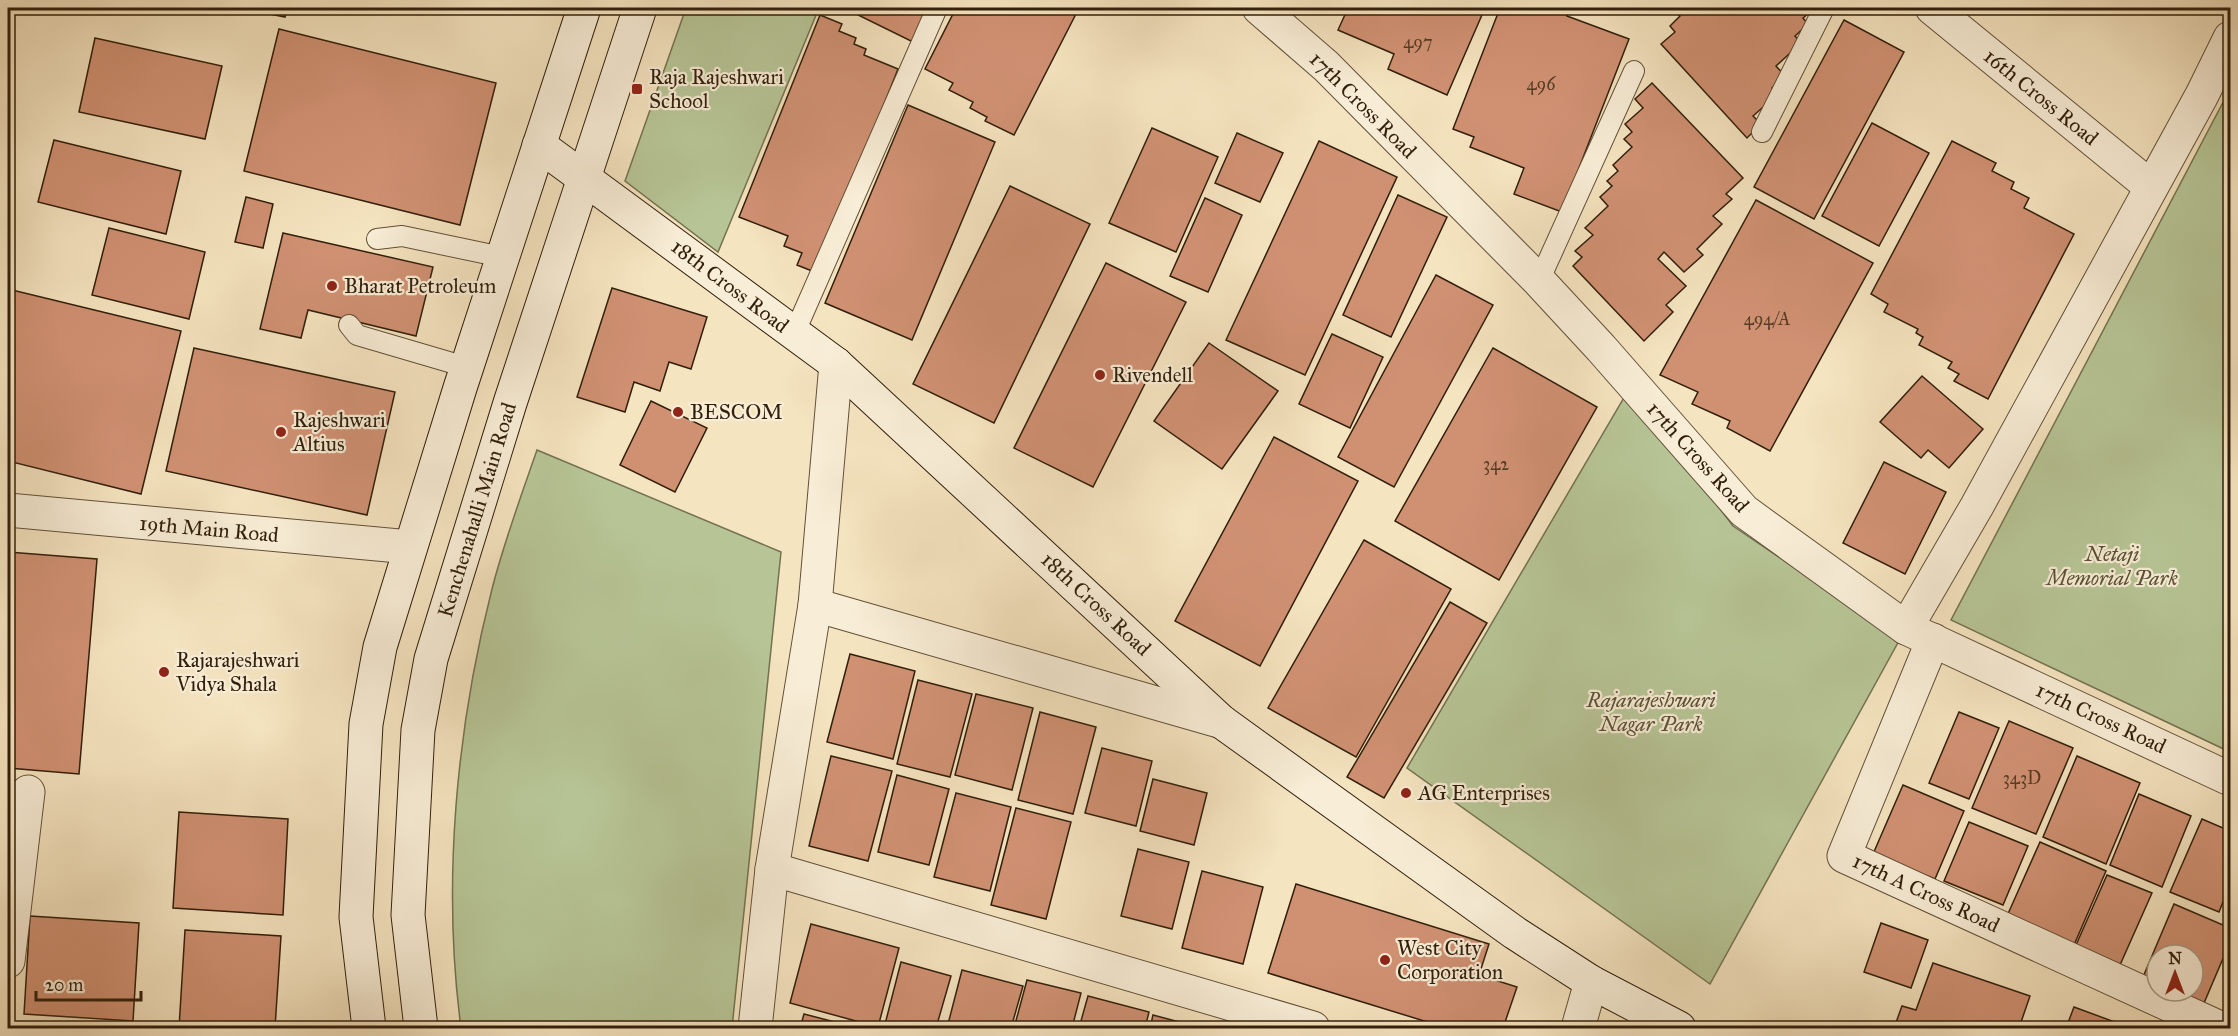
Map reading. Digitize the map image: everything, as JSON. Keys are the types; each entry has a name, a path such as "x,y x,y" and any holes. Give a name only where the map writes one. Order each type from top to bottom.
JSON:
{"street":[{"path":"369,1029 356,917 366,724 380,647 466,367 584,8"},
{"name":"Kenchenahalli Main Road","path":"421,1029 408,915 418,730 429,669 510,403 640,8"},
{"name":"17th Cross Road","path":"1258,8 1326,66 1539,281 1601,348 1744,512 1919,634 2230,779"},
{"name":"16th Cross Road","path":"1932,8 2151,187"},
{"path":"1919,634 1977,506 2202,95 2230,38"},
{"name":"18th Cross Road","path":"538,145 836,364 1222,722 1515,933 1591,982 1679,1029"},
{"path":"755,1029 772,869 815,605 836,364"},
{"name":"19th Main Road","path":"8,510 410,547"},
{"path":"815,605 1222,722"},
{"name":"17th A Cross Road","path":"1919,634 1844,856 2220,1029"},
{"path":"8,961 28,792"},
{"path":"772,869 1313,1029"},
{"path":"1578,1029 1591,982"}],"lane":[{"path":"795,334 938,8"},
{"path":"1762,132 1824,8"},
{"path":"1539,281 1634,70"},
{"path":"377,240 402,236 502,257"},
{"path":"349,325 357,335 466,367"}],"green space":[{"path":"686,8 819,8 718,252 625,181"},
{"name":"Netaji Memorial Park","path":"2230,89 2230,752 1951,620"},
{"name":"Rajarajeshwari Nagar Park","path":"1629,389 1733,526 1900,639 1710,984 1407,768"},
{"path":"537,450 781,552 732,1028 461,1028 455,974 453,863 461,752 469,697 492,589 507,536"}],"building":[{"path":"241,8 287,8 285,17"},
{"path":"844,8 929,8 913,42"},
{"path":"956,8 1079,8 1014,135 985,121 987,117 970,108 973,102 949,90 953,83 925,69"},
{"path":"1348,8 1485,8 1447,95 1388,69 1394,54 1338,30"},
{"path":"1500,8 1570,8 1567,16 1629,39 1562,212 1514,194 1524,168 1470,147 1474,137 1453,129"},
{"path":"1674,8 1815,8 1803,18 1808,24 1795,36 1801,43 1776,66 1785,76 1772,88 1778,94 1753,116 1761,124 1747,138 1661,44 1675,32 1670,26 1680,16"},
{"path":"820,15 842,24 839,31 856,38 854,44 866,49 864,55 898,69 817,273 797,265 802,253 784,246 788,236 739,217"},
{"path":"1844,20 1904,52 1814,219 1754,187"},
{"path":"279,29 496,83 460,225 244,171"},
{"path":"95,38 222,66 205,139 79,112"},
{"path":"1652,83 1743,178 1726,194 1732,199 1713,216 1722,224 1697,249 1703,255 1684,272 1664,252 1658,259 1686,286 1666,305 1673,312 1644,341 1573,266 1582,257 1575,251 1593,235 1585,228 1608,206 1600,197 1612,186 1607,181 1618,171 1613,165 1632,147 1624,139 1632,132 1625,124 1643,108 1635,99"},
{"path":"908,105 995,142 912,340 825,303"},
{"path":"1872,123 1929,153 1879,246 1822,216"},
{"path":"1152,128 1218,157 1176,252 1109,223"},
{"path":"1237,133 1283,153 1260,202 1215,183"},
{"path":"54,140 181,171 166,234 38,202"},
{"path":"1319,141 1397,177 1305,375 1226,340"},
{"path":"1952,141 1996,163 1992,171 2014,182 2011,189 2029,198 2024,208 2074,234 1988,399 1954,381 1959,374 1948,368 1952,362 1919,345 1923,337 1916,333 1918,329 1884,312 1888,304 1871,294"},
{"path":"1010,186 1090,224 994,423 913,384"},
{"path":"1398,195 1447,217 1391,337 1343,315"},
{"path":"246,197 273,204 263,248 235,242"},
{"path":"1205,198 1242,215 1208,292 1170,276"},
{"path":"1756,200 1873,263 1770,451 1727,428 1730,421 1692,404 1698,392 1660,375"},
{"path":"109,228 205,252 189,319 92,295"},
{"path":"283,233 433,267 416,336 308,310 301,338 260,329"},
{"name":"Rivendell","path":"1106,263 1186,302 1093,487 1014,448"},
{"path":"1436,275 1493,305 1394,487 1338,457"},
{"path":"612,288 707,317 691,369 669,362 660,391 634,382 625,412 577,397"},
{"path":"8,289 181,331 141,494 8,461"},
{"path":"1332,334 1383,357 1350,428 1299,404"},
{"path":"1209,343 1278,391 1222,469 1154,421"},
{"name":"Rajeshwari Altius","path":"194,348 395,392 367,515 166,471"},
{"path":"1493,348 1597,407 1499,580 1395,521"},
{"path":"1922,376 1983,429 1949,468 1928,450 1921,458 1880,422"},
{"path":"651,401 707,428 675,492 620,465"},
{"path":"1274,437 1358,481 1260,666 1175,621"},
{"path":"1884,462 1946,492 1905,574 1843,543"},
{"path":"1364,540 1451,589 1356,757 1268,708"},
{"path":"8,552 97,559 79,774 8,768"},
{"path":"1450,602 1487,623 1384,798 1347,777"},
{"path":"850,654 915,671 893,759 827,742"},
{"path":"918,680 972,694 950,777 897,764"},
{"path":"976,694 1033,708 1012,790 955,775"},
{"path":"1040,712 1096,727 1073,814 1018,800"},
{"path":"1959,712 1999,728 1969,799 1929,783"},
{"path":"2009,721 2073,748 2036,834 1972,808"},
{"path":"1102,748 1152,761 1136,826 1085,813"},
{"path":"831,756 892,771 868,861 809,846"},
{"path":"2077,756 2140,783 2106,864 2043,837"},
{"path":"897,775 949,789 929,865 878,852"},
{"path":"1153,779 1207,793 1194,845 1140,831"},
{"path":"1903,785 1964,811 1935,879 1873,854"},
{"path":"956,793 1011,807 990,891 934,877"},
{"path":"2139,794 2191,816 2162,887 2110,865"},
{"path":"1016,808 1071,822 1046,919 991,905"},
{"path":"179,812 288,819 283,915 173,908"},
{"path":"2202,819 2230,831 2230,884 2219,912 2170,892"},
{"path":"1969,822 2028,846 2003,905 1944,881"},
{"path":"2040,842 2106,871 2074,945 2007,916"},
{"path":"1138,849 1189,862 1172,929 1121,916"},
{"path":"1202,871 1263,887 1243,964 1182,948"},
{"path":"2107,875 2152,893 2120,965 2076,945"},
{"path":"1296,884 1489,944 1479,975 1517,987 1503,1028 1447,1028 1268,973"},
{"path":"2174,904 2230,928 2230,942 2205,1001 2205,943 2157,943"},
{"path":"30,916 139,923 133,1021 24,1014"},
{"path":"1881,923 1928,940 1911,988 1864,972"},
{"path":"811,924 899,948 878,1027 790,1003"},
{"path":"185,930 281,936 275,1028 179,1028"},
{"path":"901,962 951,976 936,1028 884,1028"},
{"path":"1933,963 2030,996 2019,1028 1894,1028 1902,1006 1916,1010"},
{"path":"962,970 1023,986 1011,1028 947,1028"},
{"path":"1027,980 1081,993 1072,1028 1014,1028"},
{"path":"1088,996 1149,1012 1145,1028 1079,1028"},
{"path":"2074,1007 2131,1028 2066,1028"},
{"path":"804,1014 858,1028 800,1028"},
{"path":"1153,1015 1202,1028 1150,1028"},
{"path":"51,1024 88,1028 50,1028"}],"place":[{"name":"Raja Rajeshwari School","path":"637,89"},
{"name":"Bharat Petroleum","path":"332,286"},
{"name":"Rivendell","path":"1100,375"},
{"name":"BESCOM","path":"678,412"},
{"name":"Rajeshwari Altius","path":"281,432"},
{"name":"Rajarajeshwari Vidya Shala","path":"164,672"},
{"name":"AG Enterprises","path":"1406,793"},
{"name":"West City Corporation","path":"1385,960"}]}
